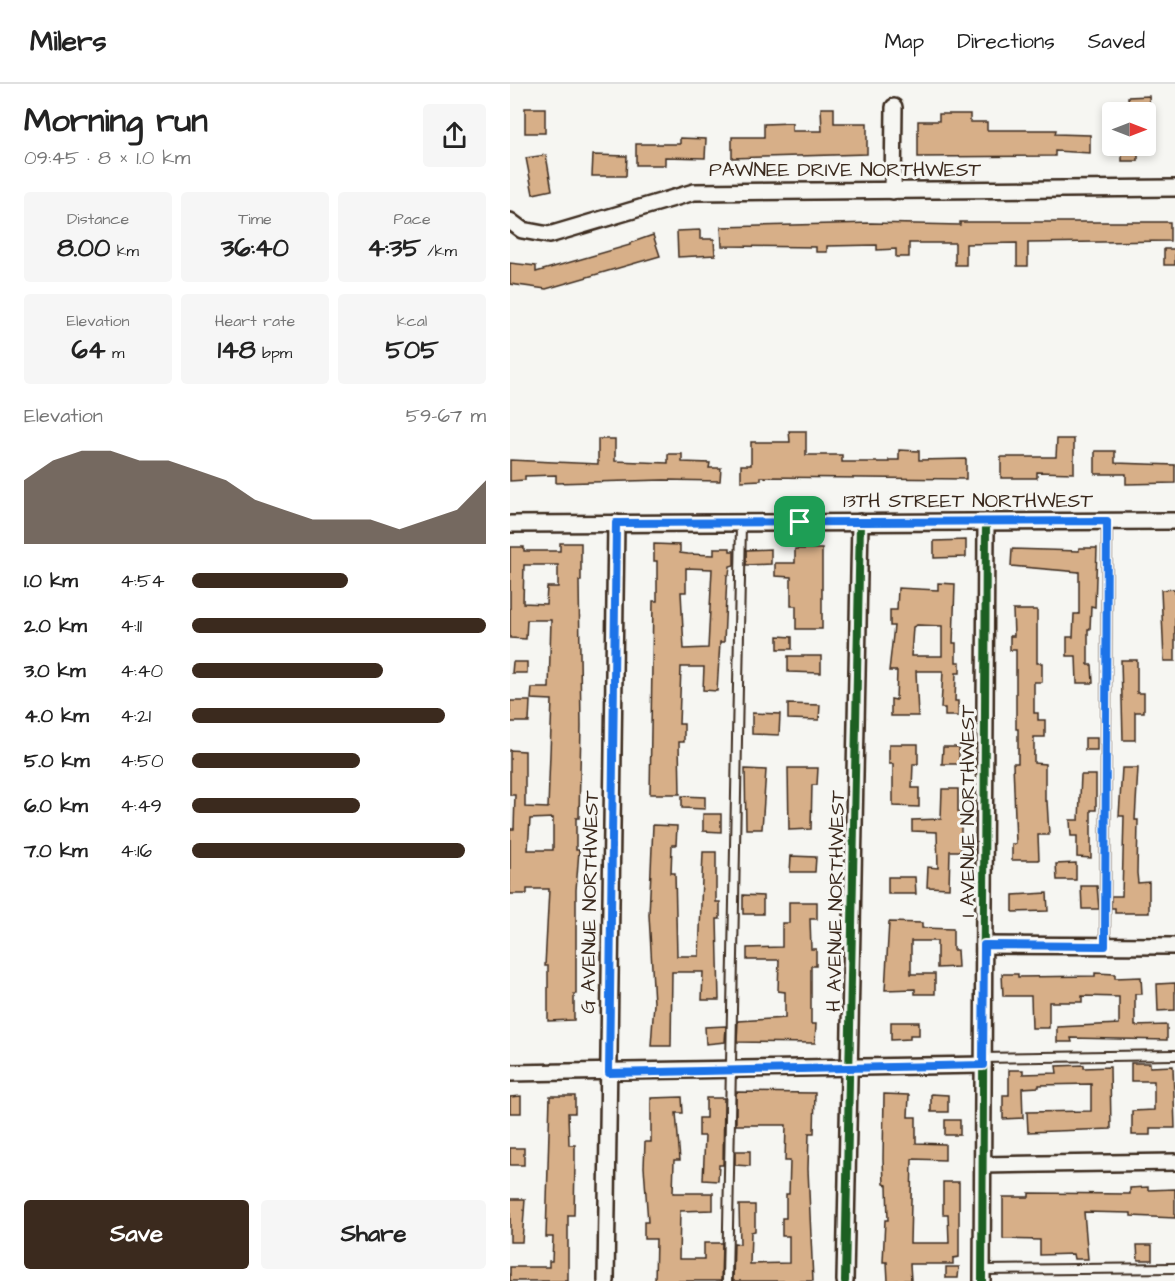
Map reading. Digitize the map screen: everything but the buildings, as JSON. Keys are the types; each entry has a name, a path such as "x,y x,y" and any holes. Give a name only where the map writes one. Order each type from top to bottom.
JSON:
{"street":[{"path":"893,191 894,107"},
{"name":"PAWNEE DRIVE NORTHWEST","path":"516,225 549,235 694,192 1175,188"},
{"name":"13TH STREET NORTHWEST","path":"510,524 1175,521"},
{"name":"H AVENUE NORTHWEST","path":"845,1281 860,522"},
{"name":"I AVENUE NORTHWEST","path":"982,1276 986,522"},
{"name":"G AVENUE NORTHWEST","path":"606,1281 616,523"},
{"path":"984,945 1175,946"},
{"path":"510,1073 609,1073 983,1062"},
{"path":"983,1165 1175,1162"}],"lane":[{"path":"1105,946 1107,521"},
{"path":"727,1281 741,523"},
{"path":"983,1062 1175,1055"},
{"path":"982,1276 1175,1268"}],"cycle path":[{"path":"845,1281 860,522"},
{"path":"982,1281 986,522"}],"route":[{"path":"1107,521 1105,946 984,945 983,1065 609,1073 616,523 800,522 1107,521"}]}
